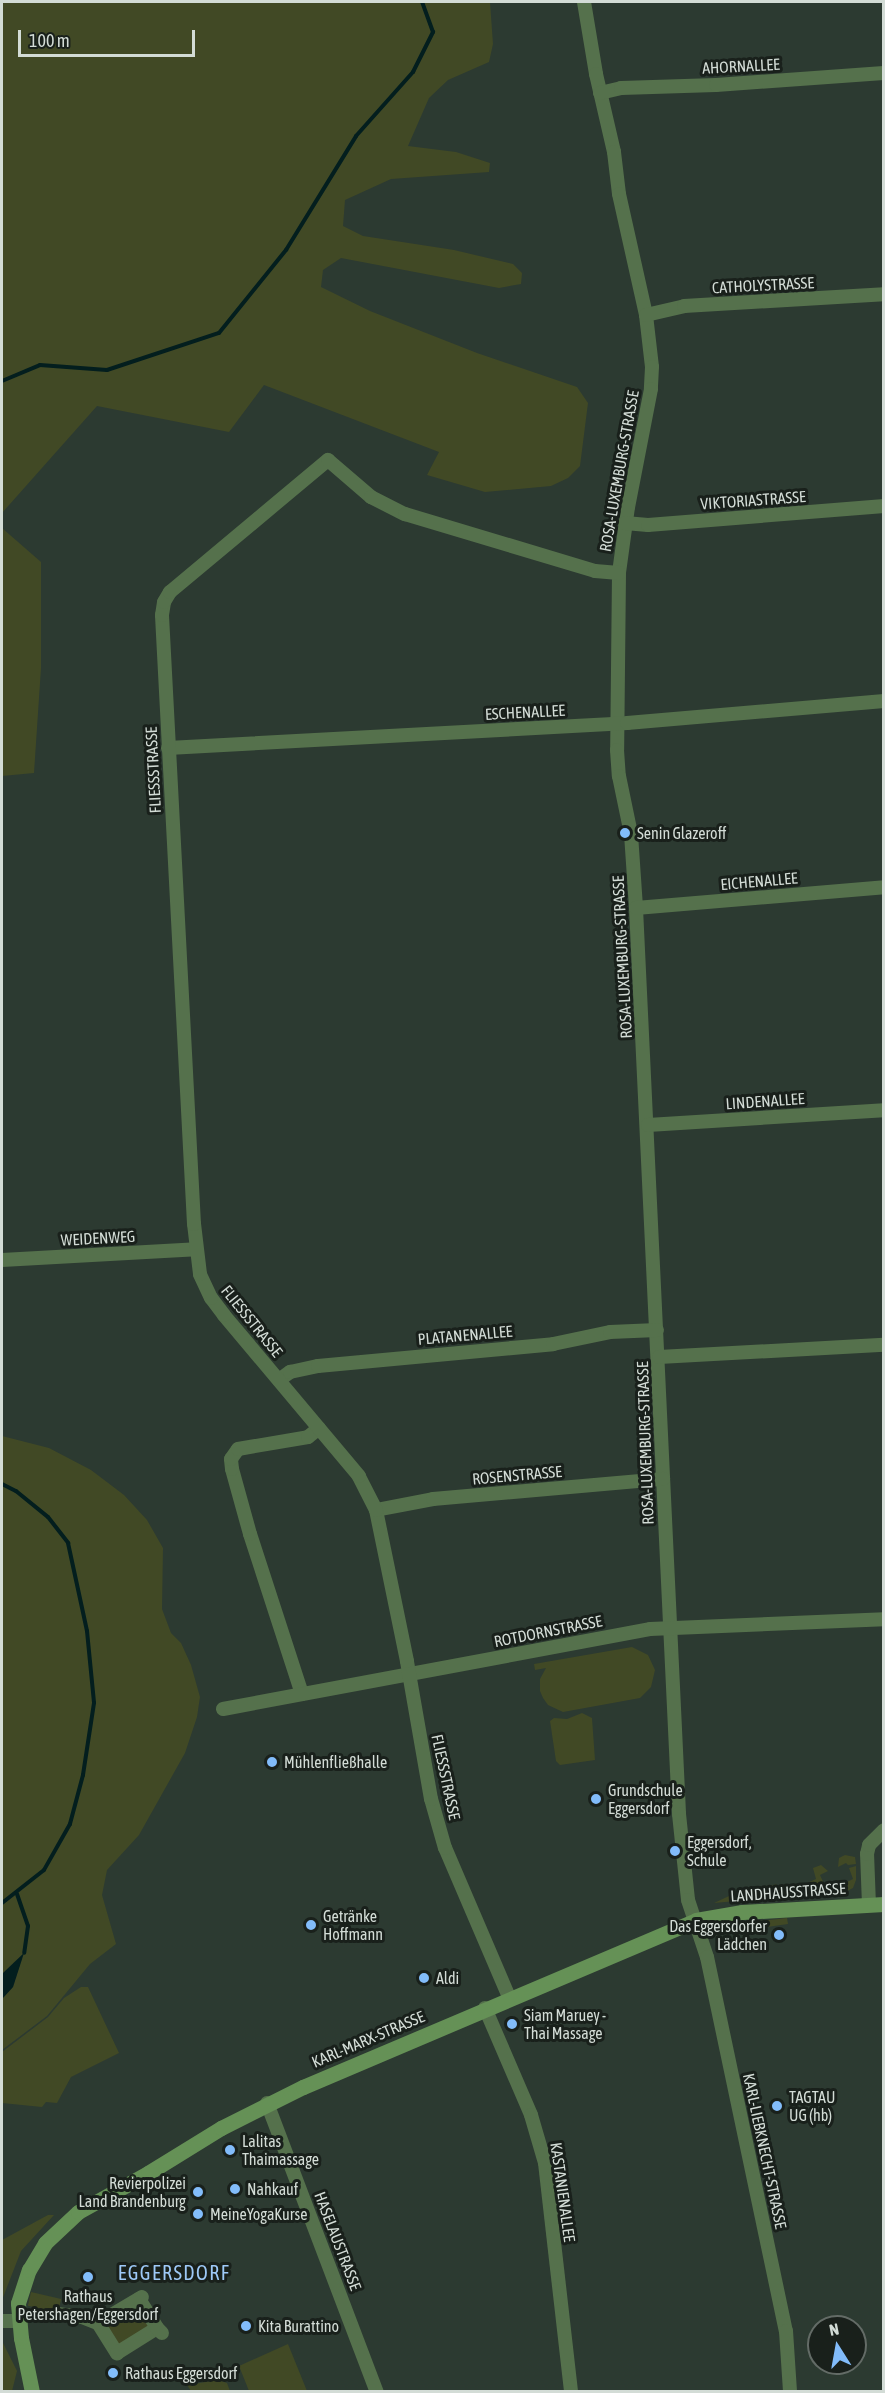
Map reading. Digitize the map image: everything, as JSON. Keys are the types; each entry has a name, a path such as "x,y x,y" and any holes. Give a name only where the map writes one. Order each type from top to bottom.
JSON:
{"street":[{"name":"ROSA-LUXEMBURG-STRASSE","path":"584,2 600,93 611,133 619,195 646,315 652,367 651,389 619,573 616,641 619,776 631,834 636,908 659,1357 669,1629 686,1883 688,1900 696,1920"},
{"name":"AHORNALLEE","path":"600,93 621,88 716,85 884,73"},
{"name":"CATHOLYSTRASSE","path":"646,315 684,306 884,294"},
{"name":"FLIESSSTRASSE","path":"508,1997 445,1848 431,1799 410,1675 376,1510 359,1476 211,1298 200,1274 196,1249 168,748 162,634 164,602 170,592 327,460 371,497 405,514 595,571 619,573"},
{"name":"VIKTORIASTRASSE","path":"626,523 648,525 884,506"},
{"name":"ESCHENALLEE","path":"168,748 619,724 884,701"},
{"name":"EICHENALLEE","path":"636,908 884,887"},
{"name":"LINDENALLEE","path":"648,1125 884,1110"},
{"name":"WEIDENWEG","path":"2,1260 196,1249"},
{"name":"PLATANENALLEE","path":"279,1380 290,1371 318,1366 553,1344 610,1332 657,1330"},
{"path":"659,1357 884,1345"},
{"path":"302,1694 250,1534 231,1459 238,1449 308,1437 319,1428"},
{"name":"ROSENSTRASSE","path":"376,1510 433,1499 663,1479"},
{"name":"ROTDORNSTRASSE","path":"223,1709 650,1629 884,1619"},
{"path":"876,1904 867,1854 869,1845 884,1830"},
{"name":"LANDHAUSSTRASSE","path":"696,1920 742,1912 876,1904"},
{"name":"KARL-MARX-STRASSE","path":"32,2391 18,2321 18,2303 29,2270 45,2243 68,2219 267,2103 508,1997 696,1920"},
{"name":"KARL-LIEBKNECHT-STRASSE","path":"696,1920 707,1957 786,2331 790,2391"},
{"name":"KASTANIENALLEE","path":"485,2008 531,2115 545,2163 571,2391"},
{"name":"HASELAUSTRASSE","path":"267,2103 377,2391"},
{"path":"58,2314 82,2316 98,2323 116,2357 160,2331 140,2298 98,2323"},
{"path":"2,2321 18,2321"}],"green space":[{"path":"2,2 490,2 493,44 489,62 448,80 429,98 408,146 456,152 490,163 489,172 391,179 345,200 343,226 363,236 454,250 513,264 522,273 521,284 499,288 341,258 323,270 321,287 370,311 477,353 577,387 588,403 580,466 568,478 551,486 485,492 427,475 439,452 264,385 229,432 97,406 2,513"},
{"path":"2,528 41,562 41,668 34,773 2,776"},
{"path":"2,1436 49,1448 91,1470 124,1495 147,1520 163,1548 162,1609 171,1633 181,1643 191,1665 200,1697 197,1717 185,1753 139,1835 107,1870 102,1895 116,1944 90,1964 47,2016 2,2050 2,1999 13,1987 23,1954 2,1974"},
{"path":"632,1647 648,1655 655,1670 651,1687 640,1698 563,1712 548,1705 543,1698 540,1691 540,1679 546,1668 535,1670 534,1664"},
{"path":"582,1713 592,1718 595,1760 560,1765 556,1761 550,1721 554,1718 567,1719"},
{"path":"845,1855 855,1857 856,1864 846,1863 838,1867 839,1858"},
{"path":"821,1865 828,1871 820,1875 825,1886 833,1883 834,1895 830,1895 829,1892 787,1897 785,1893 816,1879 813,1868"},
{"path":"856,1866 856,1880 853,1888 841,1894 839,1886 853,1879 849,1868"},
{"path":"776,1884 782,1897 714,1903 742,1890 746,1896"},
{"path":"787,1918 788,1924 760,1928 759,1921"},
{"path":"737,1919 738,1930 710,1934 719,1924"},
{"path":"81,1987 88,1987 119,2053 71,2077 57,2103 46,2102 42,2107 2,2103 2,2052 48,2017 64,1998"},
{"path":"48,2215 54,2215 21,2251 2,2300 2,2240"},
{"path":"31,2292 61,2299 58,2313 28,2306"},
{"path":"135,2302 150,2326 116,2347 104,2328 118,2320 115,2314"},
{"path":"2,2341 17,2371 12,2391 2,2391"},
{"path":"288,2344 307,2391 249,2391 239,2366"},
{"path":"218,2380 227,2383 230,2391 191,2391 187,2385"}],"water":[{"path":"24,1953 13,1987 2,1999 2,1974"}],"waterway":[{"path":"2,381 40,365 107,370 219,333 286,250 356,136 413,72 433,32 422,2"},
{"path":"2,1484 16,1491 48,1517 68,1543 87,1631 94,1703 83,1775 70,1824 44,1870 2,1903"},
{"path":"17,1894 28,1926 24,1953"}],"place":[{"name":"Senin Glazeroff","path":"625,833"},
{"name":"Mühlenfließhalle","path":"272,1762"},
{"name":"Grundschule Eggersdorf","path":"596,1799"},
{"name":"Eggersdorf, Schule","path":"675,1851"},
{"name":"Getränke Hoffmann","path":"311,1925"},
{"name":"Das Eggersdorfer Lädchen","path":"779,1935"},
{"name":"Aldi","path":"424,1978"},
{"name":"Siam Maruey - Thai Massage","path":"512,2024"},
{"name":"TAGTAU UG (hb)","path":"777,2106"},
{"name":"Lalitas Thaimassage","path":"230,2150"},
{"name":"Nahkauf","path":"235,2189"},
{"name":"Revierpolizei Land Brandenburg","path":"198,2192"},
{"name":"MeineYogaKurse","path":"198,2214"},
{"name":"Rathaus Petershagen/Eggersdorf","path":"88,2277"},
{"name":"Kita Burattino","path":"246,2326"},
{"name":"Rathaus Eggersdorf","path":"113,2373"}],"district":[{"name":"EGGERSDORF","path":"174,2272"}]}
